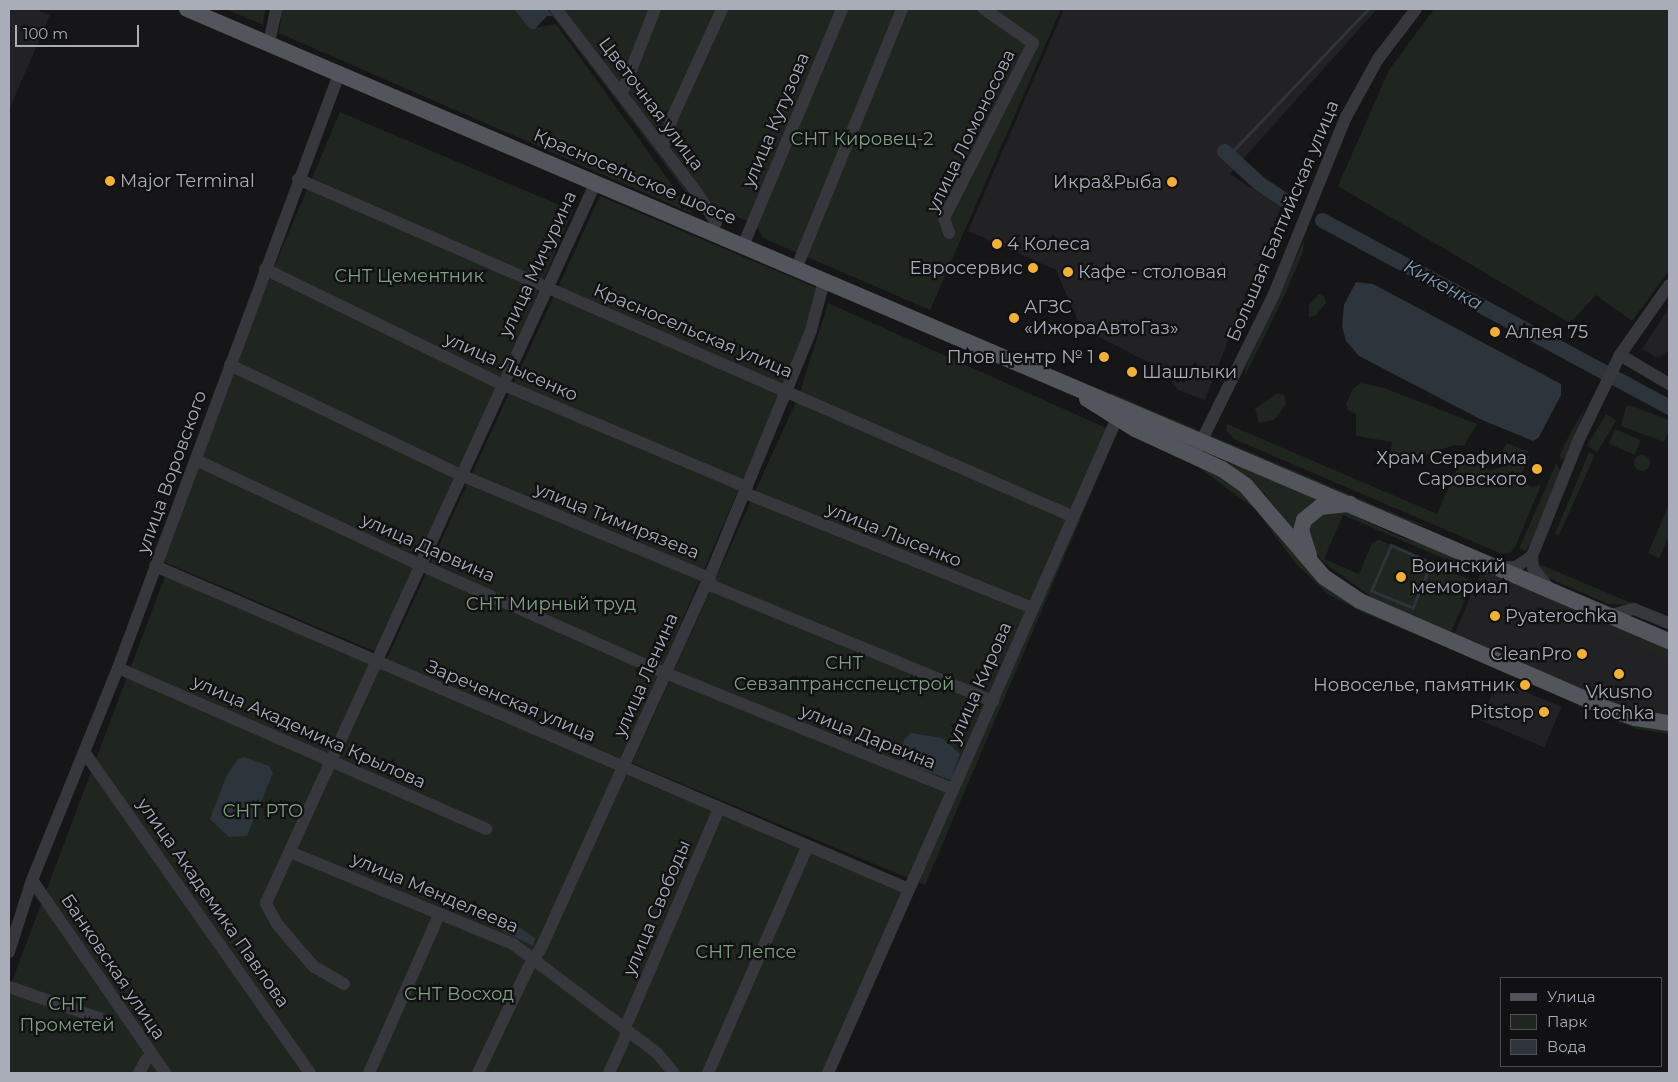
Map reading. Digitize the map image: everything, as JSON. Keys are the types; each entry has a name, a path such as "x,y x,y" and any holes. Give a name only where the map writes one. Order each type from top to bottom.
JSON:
{"main road":[{"name":"Красносельское шоссе","path":"188,9 596,182 713,227 743,246 796,269 1548,587 1669,641"},
{"name":"Красносельское шоссе","path":"1067,385 1117,418 1222,469 1251,490 1314,567 1345,593 1388,614 1611,710 1636,718 1669,723"},
{"path":"1314,567 1303,542 1304,520 1320,507 1354,505"}],"street":[{"path":"269,43 276,9"},
{"name":"Цветочная улица","path":"556,9 663,147 713,227"},
{"path":"622,93 655,9"},
{"path":"663,147 674,114 722,9"},
{"name":"улица Кутузова","path":"743,246 842,9"},
{"path":"796,269 902,9"},
{"name":"улица Ломоносова","path":"948,233 944,218 1033,44 984,9"},
{"name":"Большая Балтийская улица","path":"1194,455 1274,294 1346,117 1378,59 1416,9"},
{"name":"улица Воровского","path":"9,952 32,880 118,668 298,179 339,74"},
{"name":"Красносельская улица","path":"298,179 546,289 785,389 1074,517"},
{"name":"улица Мичурина","path":"344,984 314,967 267,909 266,903 419,564 463,476 502,384 596,182"},
{"name":"улица Лысенко","path":"265,269 502,384 746,490 1032,608"},
{"name":"улица Ленина","path":"478,1073 624,768 709,578 785,389 811,330 824,281"},
{"path":"1548,587 1533,568 1532,556 1604,385 1617,359 1669,285"},
{"path":"1617,359 1669,384"},
{"name":"улица Тимирязева","path":"230,365 463,476 709,578 712,586 993,701"},
{"name":"улица Кирова","path":"828,1073 1117,418"},
{"name":"улица Дарвина","path":"196,460 419,564 665,673 952,789"},
{"path":"1500,567 1516,567 1532,556"},
{"name":"Зареченская улица","path":"155,566 807,847 909,889"},
{"path":"1611,615 1634,609 1669,623"},
{"name":"улица Академика Крылова","path":"118,668 486,829"},
{"name":"улица Академика Павлова","path":"85,753 310,1073"},
{"name":"улица Свободы","path":"609,1073 719,809"},
{"path":"708,1073 807,847"},
{"name":"улица Менделеева","path":"290,852 432,909 439,915 477,927 513,944 627,1027 657,1053 674,1073"},
{"name":"Банковская улица","path":"32,880 164,1073"},
{"path":"369,1073 439,915"},
{"path":"9,987 102,1020"},
{"path":"139,1073 146,1060 153,1056"}],"shaded area":[{"path":"9,9 36,9 50,15 9,110"},
{"path":"1064,9 1377,9 1230,174 1281,207 1205,400 1178,390 1162,369 1081,328 1056,270 968,231"},
{"path":"1669,308 1669,350 1658,358 1642,349"},
{"path":"1483,568 1669,647 1669,715 1639,714 1454,635"},
{"path":"1498,680 1562,707 1544,747 1481,721"}],"green space":[{"path":"226,9 265,9 263,25"},
{"path":"282,9 514,9 530,29 556,24 693,214 279,33"},
{"name":"СНТ Кировец-2","path":"547,9 1061,9 930,310 763,238 755,224 724,211 700,211"},
{"path":"1434,9 1669,9 1669,271 1632,321 1596,295 1570,323 1338,186 1389,70"},
{"name":"СНТ Цементник","path":"340,112 573,211 384,655 151,557"},
{"path":"600,196 819,289 808,329 617,771 912,893 834,1073 9,1073 9,989 166,574 382,669"},
{"path":"1304,240 1303,252 1286,292 1245,376 1246,367"},
{"path":"1319,294 1325,297 1326,303 1315,316 1309,317 1309,305"},
{"name":"СНТ Севзаптрансспецстрой","path":"828,303 1117,433 925,885 632,763 799,395"},
{"path":"1361,383 1384,388 1477,424 1464,446 1454,445 1412,460 1390,456 1392,442 1356,436 1356,414 1348,410 1346,404 1353,389"},
{"path":"1111,393 1405,518 1433,528 1395,518 1110,396"},
{"path":"1277,393 1284,395 1286,404 1274,420 1259,423 1255,409"},
{"path":"1630,405 1668,420 1669,430 1664,442 1621,426 1626,407"},
{"path":"1586,406 1565,458 1562,459 1559,457 1564,445"},
{"path":"1606,414 1616,420 1597,452 1587,446"},
{"path":"1227,424 1437,514 1460,461 1464,458 1491,471 1531,455 1521,474 1522,480 1531,487 1541,485 1515,547 1510,553 1502,554 1234,439 1226,430"},
{"path":"1615,429 1641,440 1635,455 1609,444"},
{"path":"1507,443 1529,452 1493,465"},
{"path":"1589,452 1595,455 1559,535 1555,534"},
{"path":"1639,455 1645,455 1650,460 1648,469 1639,471 1634,466 1634,460"},
{"path":"1233,459 1324,500 1296,534 1264,493 1229,467"},
{"path":"1190,461 1235,484 1301,559 1441,645 1366,614 1329,595 1296,564 1255,509"},
{"path":"1556,464 1561,470 1531,542 1526,551 1519,549"},
{"path":"1669,505 1669,536 1659,558 1648,553"},
{"path":"1321,511 1344,511 1396,535 1480,565 1477,573 1343,515 1324,559 1359,574 1372,543 1379,540 1473,581 1450,635 1380,603 1323,562 1310,546 1308,526"},
{"path":"1539,564 1636,605 1608,604 1544,576"},
{"path":"1583,615 1628,634 1629,640 1614,634 1616,630 1585,621"},
{"path":"1638,635 1669,648 1669,659 1639,647"},
{"path":"1575,705 1669,727 1669,734 1637,729"}],"water":[{"path":"514,9 547,9 553,16 547,16 535,29 530,29"},
{"path":"1356,282 1373,284 1561,384 1561,395 1539,437 1533,441 1482,420 1359,356 1346,341 1342,326 1344,305"},
{"path":"911,733 942,738 960,754 951,780 899,762 904,740"},
{"path":"244,757 269,766 273,773 247,836 229,837 210,819 226,777 237,760"},
{"path":"475,909 521,928 535,938 533,946 499,929"}],"waterway":[{"path":"1229,155 1368,9"},
{"name":"Кикенка","path":"1224,151 1259,183 1283,199"},
{"name":"Кикенка","path":"1322,220 1669,407"},
{"name":"Кикенка","path":"1600,370 1603,365"},
{"path":"1391,545 1432,563 1413,608 1371,591 1391,545"}],"place":[{"name":"Major Terminal","path":"110,181"},
{"name":"Икра&Рыба","path":"1172,182"},
{"name":"4 Колеса","path":"997,244"},
{"name":"Евросервис","path":"1033,268"},
{"name":"Кафе - столовая","path":"1068,272"},
{"name":"АГЗС «ИжораАвтоГаз»","path":"1014,318"},
{"name":"Аллея 75","path":"1495,332"},
{"name":"Плов центр № 1","path":"1104,357"},
{"name":"Шашлыки","path":"1132,372"},
{"name":"Храм Серафима Саровского","path":"1537,469"},
{"name":"Воинский мемориал","path":"1401,577"},
{"name":"Pyaterochka","path":"1495,616"},
{"name":"CleanPro","path":"1582,654"},
{"name":"Vkusno i tochka","path":"1619,674"},
{"name":"Новоселье, памятник","path":"1525,685"},
{"name":"Pitstop","path":"1544,712"}],"park label":[{"name":"СНТ Мирный труд","path":"551,604"},
{"name":"СНТ РТО","path":"263,811"},
{"name":"СНТ Лепсе","path":"746,952"},
{"name":"СНТ Восход","path":"459,994"},
{"name":"СНТ Прометей","path":"67,1015"}]}
